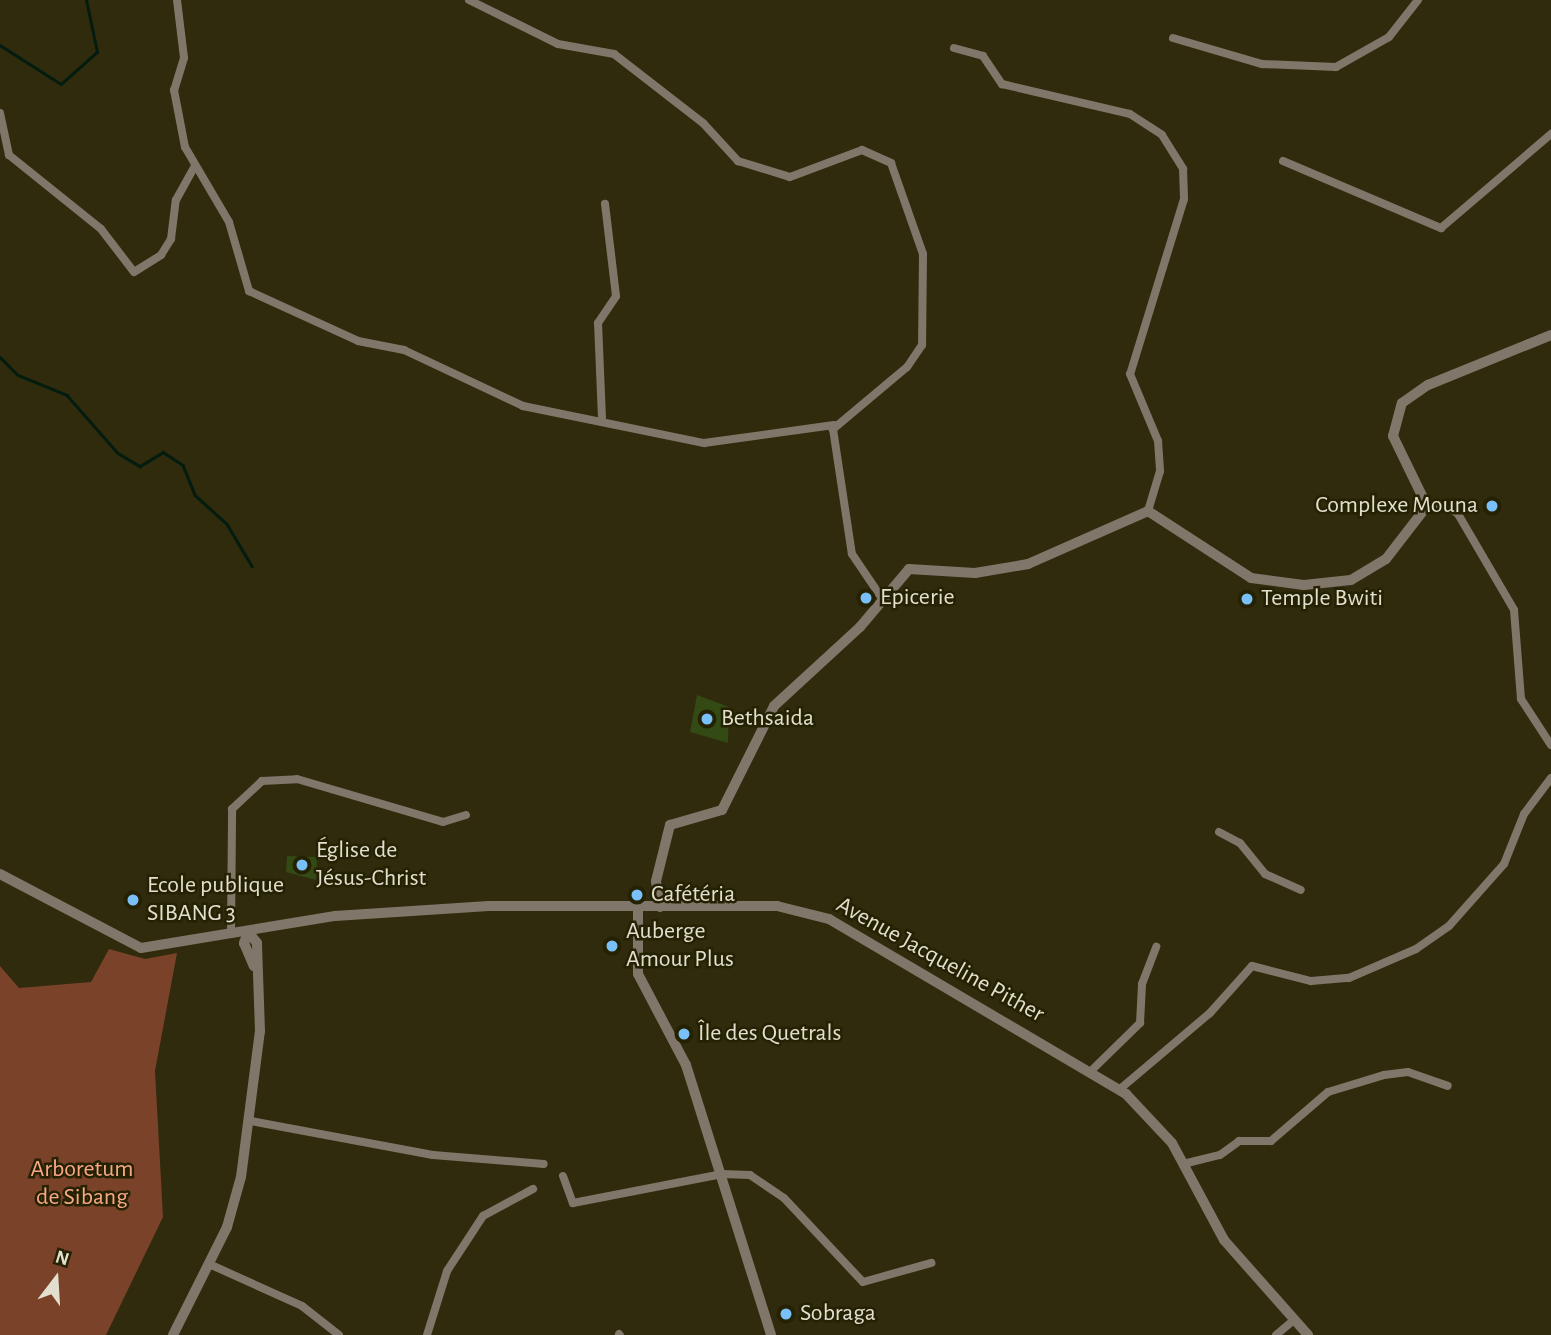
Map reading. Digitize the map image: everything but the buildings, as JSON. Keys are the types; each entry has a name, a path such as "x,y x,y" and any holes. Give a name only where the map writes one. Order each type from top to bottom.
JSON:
{"street":[{"path":"177,0 184,58 174,90 195,166 225,211 249,291 358,341 404,350 523,406 602,418 704,443 835,425 907,367 922,345 923,254 891,163 862,150 790,177 738,161 703,123 614,54 558,44 469,0"},
{"path":"1173,38 1262,64 1336,67 1389,37 1418,0"},
{"path":"954,48 983,56 1002,84 1130,114 1162,135 1183,169 1184,200 1130,374 1160,452 1148,511"},
{"path":"0,113 9,155 100,229 135,272 161,255 171,239 176,200 195,166"},
{"path":"1283,161 1440,229 1551,134"},
{"path":"602,418 598,323 616,296 605,204"},
{"path":"1427,506 1393,436 1402,402 1427,385 1551,335"},
{"path":"835,425 852,554 881,597"},
{"path":"1148,511 1251,578 1304,585 1369,572 1410,536 1427,506"},
{"path":"1427,506 1447,506 1458,514 1514,610 1521,699 1551,745"},
{"path":"660,906 656,881 670,825 723,810 770,712 860,627 881,597 909,569 975,573 1028,564 1148,511"},
{"path":"1120,1089 1210,1013 1252,966 1326,982 1363,974 1428,941 1504,864 1524,814 1551,778"},
{"path":"231,934 232,809 262,780 298,779 443,822 466,815"},
{"path":"1219,832 1240,843 1265,874 1301,891"},
{"name":"Avenue Jacqueline Pither","path":"0,873 141,948 277,925 448,908 777,906 829,919 1093,1069 1120,1089 1160,1128 1183,1164 1224,1240 1308,1335"},
{"path":"638,908 638,974 681,1054 722,1174 771,1335"},
{"path":"253,955 264,935 277,925"},
{"path":"173,1335 209,1264 235,1204 251,1122 260,1031 257,973 248,932"},
{"path":"217,937 253,955"},
{"path":"1093,1069 1140,1023 1142,984 1156,947"},
{"path":"1183,1164 1220,1155 1239,1140 1270,1141 1328,1092 1384,1075 1408,1072 1448,1086"},
{"path":"251,1122 433,1155 544,1164"},
{"path":"564,1176 573,1203 722,1174 762,1181 863,1282 931,1263"},
{"path":"427,1335 447,1271 483,1216 533,1189"},
{"path":"209,1264 302,1306 339,1335"},
{"path":"1276,1335 1294,1320"}],"green space":[{"name":"Arboretum de Sibang","path":"109,949 145,959 177,953 155,1071 163,1217 106,1335 0,1335 0,966 19,988 91,982"}],"waterway":[{"path":"0,45 61,84 97,52 86,0"},
{"path":"0,357 18,375 67,395 118,453 140,466 163,452 183,465 195,495 227,524 252,566"}],"place":[{"name":"Complexe Mouna","path":"1492,506"},
{"name":"Epicerie","path":"866,598"},
{"name":"Temple Bwiti","path":"1247,599"},
{"name":"Bethsaida","path":"707,719"},
{"name":"Église de Jésus-Christ","path":"302,865"},
{"name":"Cafétéria","path":"637,895"},
{"name":"Ecole publique SIBANG 3","path":"133,900"},
{"name":"Auberge Amour Plus","path":"612,946"},
{"name":"Île des Quetrals","path":"684,1034"},
{"name":"Sobraga","path":"786,1314"}]}
